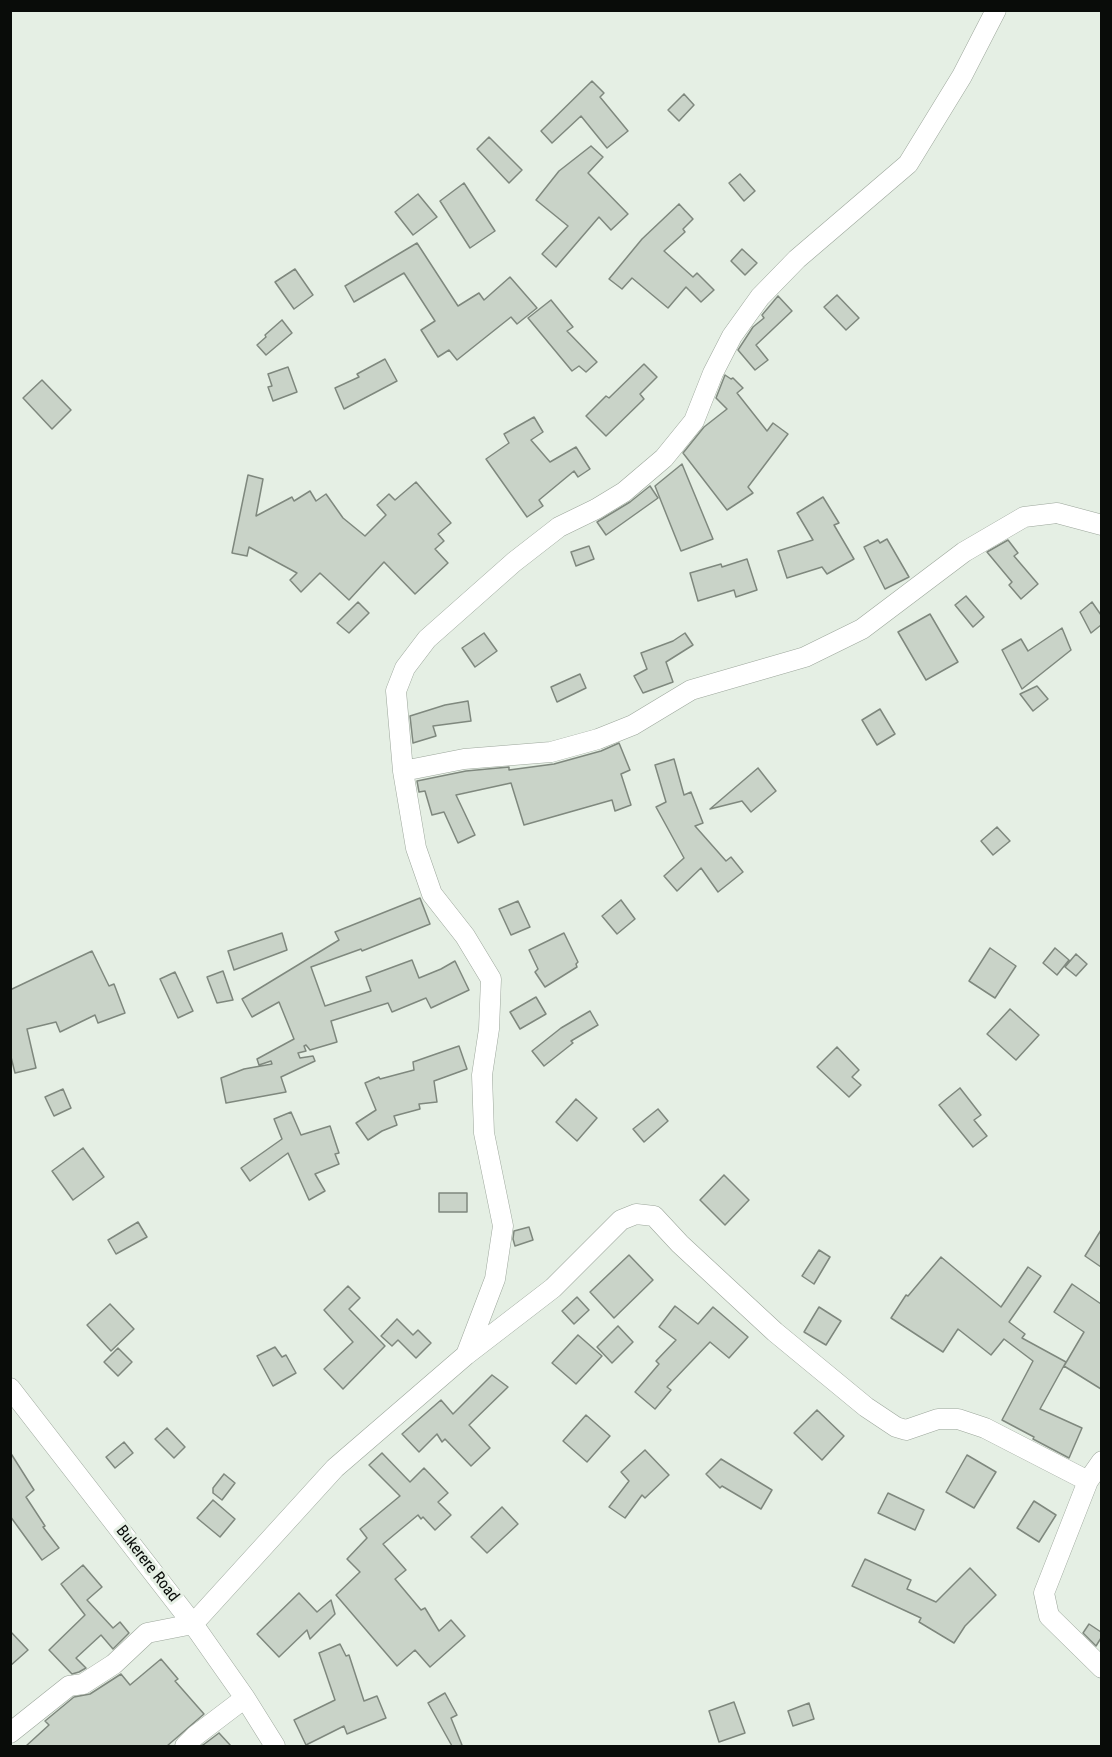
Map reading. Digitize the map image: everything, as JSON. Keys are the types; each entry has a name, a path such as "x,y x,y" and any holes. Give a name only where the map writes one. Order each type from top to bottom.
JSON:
{"street":[{"path":"466,1355 495,1279 503,1226 484,1133 482,1075 489,1029 491,979 465,936 432,894 416,848 403,771 396,691 405,668 427,639 514,562 559,527 624,492 664,458 694,421 713,373 732,336 760,297 797,259 908,164 962,76 996,10"},
{"path":"403,771 464,759 551,752 598,739 633,725 691,690 805,657 862,629 964,552 1024,517 1057,513 1101,525"},
{"path":"10,1733 69,1686 83,1684 114,1664 147,1634 193,1624 334,1468 466,1355 553,1288 621,1220 636,1214 654,1216 680,1244 775,1332 866,1407 896,1427 906,1430 938,1419 958,1419 985,1428 1088,1481"},
{"name":"Bukerere Road","path":"11,1391 193,1624 245,1698 275,1746"},
{"path":"1101,1461 1088,1481 1044,1593 1049,1616 1101,1668"},
{"path":"185,1746 245,1698"}],"building":[{"path":"592,81 604,93 600,97 628,131 607,148 581,116 552,143 541,131"},
{"path":"684,94 694,105 679,121 668,110"},
{"path":"489,137 522,170 509,183 477,149"},
{"path":"591,146 603,157 588,173 628,214 611,230 599,217 556,267 542,254 568,226 536,200 559,171"},
{"path":"740,174 755,191 744,201 729,183"},
{"path":"464,183 495,231 470,248 440,201"},
{"path":"418,194 437,217 413,235 395,212"},
{"path":"679,204 693,219 683,229 685,232 664,251 693,277 697,273 714,290 701,302 686,287 668,308 632,278 622,289 609,279 642,239"},
{"path":"417,243 458,306 479,293 484,300 510,277 537,308 517,324 511,317 457,360 449,350 438,357 421,330 435,321 404,273 354,302 345,286"},
{"path":"742,249 757,263 745,275 731,261"},
{"path":"295,269 313,295 294,309 275,282"},
{"path":"837,295 859,318 846,330 824,307"},
{"path":"778,296 792,311 756,345 768,360 755,370 738,350 753,327 764,318 762,315"},
{"path":"551,300 573,327 567,331 597,362 586,372 579,366 572,371 528,318"},
{"path":"282,320 292,333 266,355 257,345"},
{"path":"385,359 397,381 344,409 335,388 359,377 357,374"},
{"path":"644,364 657,377 640,394 644,399 606,436 586,416 606,396 609,398"},
{"path":"288,367 297,392 273,401 268,387 272,386 268,374"},
{"path":"725,375 733,378 743,388 737,393 767,431 773,423 788,434 748,487 753,493 727,510 683,453 704,427 727,409 716,398"},
{"path":"42,380 71,410 52,429 23,398"},
{"path":"534,417 543,432 531,440 550,462 576,447 590,469 578,477 574,471 539,500 543,506 527,517 486,459 509,443 504,434"},
{"path":"682,464 713,539 681,551 655,486"},
{"path":"248,475 263,479 256,516 292,497 294,501 310,491 316,501 326,494 343,518 365,536 386,515 377,505 389,494 395,500 416,482 451,523 438,534 444,541 435,549 448,563 415,594 384,562 349,600 320,573 301,592 290,580 297,573 249,547 247,556 232,553"},
{"path":"650,486 658,498 606,535 597,522 630,502"},
{"path":"823,497 839,523 834,525 854,559 827,574 822,567 787,578 778,551 813,540 797,513"},
{"path":"887,539 909,577 885,589 864,547 878,540 880,543"},
{"path":"1008,540 1018,553 1014,556 1038,584 1021,599 1009,585 1012,582 987,552"},
{"path":"589,546 594,559 576,566 571,552"},
{"path":"747,559 757,590 736,597 734,590 698,601 690,573 721,564 722,567"},
{"path":"966,596 984,617 973,627 955,605"},
{"path":"358,602 369,613 349,633 337,623"},
{"path":"1092,602 1101,615 1101,625 1091,633 1080,612"},
{"path":"930,614 958,662 926,680 898,632"},
{"path":"1062,628 1071,650 1022,689 1002,650 1021,639 1028,651"},
{"path":"484,633 497,651 475,667 462,648"},
{"path":"685,633 693,645 666,662 673,682 643,693 634,676 647,669 641,653 673,641"},
{"path":"580,674 586,688 557,702 551,687"},
{"path":"1037,686 1048,699 1033,711 1020,694"},
{"path":"468,701 471,721 433,726 436,736 413,743 410,716 445,705"},
{"path":"880,709 895,734 877,745 862,720"},
{"path":"619,743 630,770 621,774 631,805 615,811 612,800 524,825 511,783 456,795 475,835 458,843 444,812 432,815 425,791 419,792 417,781 466,771 509,767 509,770 554,764 601,751"},
{"path":"674,759 684,795 691,792 703,823 695,826 726,861 731,857 743,872 718,892 701,868 677,891 664,876 684,858 656,807 666,802 655,765"},
{"path":"758,768 776,791 751,812 742,801 710,809"},
{"path":"997,827 1010,841 993,855 981,841"},
{"path":"420,898 430,924 362,951 361,949 311,967 325,1006 371,991 366,977 412,960 419,978 455,961 469,990 431,1008 426,998 392,1012 388,1003 331,1021 337,1042 310,1050 306,1045 304,1046 306,1051 298,1053 300,1058 313,1056 315,1061 281,1077 286,1092 226,1103 221,1078 244,1069 272,1064 271,1061 259,1065 257,1059 294,1039 279,1002 252,1017 242,999 339,940 335,932"},
{"path":"621,900 635,919 617,934 602,916"},
{"path":"518,901 530,927 511,935 499,909"},
{"path":"282,933 287,950 234,970 228,951"},
{"path":"564,933 578,962 577,967 545,987 535,972 538,969 529,950"},
{"path":"990,948 1016,966 995,998 969,981"},
{"path":"1055,948 1069,960 1057,975 1043,963"},
{"path":"92,951 109,986 114,984 125,1013 98,1023 95,1015 60,1032 56,1022 27,1029 36,1068 15,1073 10,1053 10,990"},
{"path":"1076,954 1087,964 1076,976 1065,967"},
{"path":"223,971 233,1000 217,1003 207,977"},
{"path":"175,972 193,1011 178,1018 160,979"},
{"path":"536,997 546,1014 520,1029 510,1012"},
{"path":"1010,1009 1039,1035 1016,1060 987,1034"},
{"path":"590,1011 598,1025 571,1041 573,1043 544,1066 532,1051 561,1028"},
{"path":"459,1046 467,1069 434,1081 437,1102 419,1104 420,1109 394,1116 397,1125 368,1140 356,1123 376,1110 365,1083 379,1077 380,1079 414,1070 413,1062"},
{"path":"837,1047 859,1070 852,1077 861,1085 849,1097 817,1067"},
{"path":"960,1088 981,1115 974,1120 987,1136 973,1147 939,1105"},
{"path":"63,1089 71,1108 54,1116 45,1097"},
{"path":"576,1099 597,1118 577,1141 556,1122"},
{"path":"658,1109 668,1121 644,1142 633,1129"},
{"path":"291,1112 301,1135 330,1126 339,1153 335,1154 339,1164 315,1174 325,1191 309,1200 288,1153 250,1181 241,1168 282,1139 274,1119"},
{"path":"83,1148 104,1177 73,1200 52,1171"},
{"path":"724,1175 749,1200 725,1225 700,1200"},
{"path":"439,1193 467,1193 467,1212 439,1212"},
{"path":"138,1222 147,1237 116,1254 108,1240"},
{"path":"529,1227 533,1240 515,1246 514,1231"},
{"path":"1101,1230 1101,1267 1085,1256"},
{"path":"819,1250 830,1257 814,1284 802,1276"},
{"path":"629,1255 653,1280 614,1318 590,1292"},
{"path":"941,1257 1001,1307 1028,1267 1041,1276 1009,1322 1025,1334 1022,1338 1066,1362 1040,1409 1082,1428 1069,1458 1002,1420 1033,1361 1004,1339 991,1355 958,1329 943,1352 891,1318 906,1295 908,1296"},
{"path":"1072,1284 1101,1304 1101,1389 1064,1366 1084,1332 1054,1312"},
{"path":"348,1286 360,1298 349,1309 385,1346 343,1389 324,1369 353,1342 324,1310"},
{"path":"577,1297 589,1310 574,1324 562,1311"},
{"path":"110,1304 134,1329 111,1351 87,1325"},
{"path":"675,1306 698,1324 713,1307 748,1337 729,1358 710,1342 667,1387 671,1390 655,1409 635,1392 659,1364 656,1361 676,1340 659,1327"},
{"path":"819,1307 841,1321 826,1345 804,1332"},
{"path":"397,1319 413,1335 418,1330 431,1343 416,1358 398,1340 392,1346 381,1336"},
{"path":"618,1326 633,1342 612,1363 597,1347"},
{"path":"578,1335 602,1356 576,1384 552,1363"},
{"path":"275,1347 282,1357 286,1355 296,1373 273,1386 257,1356"},
{"path":"118,1348 132,1362 118,1376 104,1362"},
{"path":"492,1375 508,1387 469,1425 490,1448 471,1466 445,1439 442,1442 437,1434 419,1452 402,1434 441,1400 453,1414"},
{"path":"817,1410 844,1436 822,1460 794,1433"},
{"path":"586,1415 610,1436 587,1462 563,1441"},
{"path":"167,1428 185,1447 174,1458 155,1439"},
{"path":"124,1442 133,1453 115,1468 106,1457"},
{"path":"645,1450 669,1475 645,1498 642,1495 625,1518 609,1507 629,1481 621,1472"},
{"path":"10,1452 34,1490 26,1497 45,1526 43,1527 59,1548 42,1560 10,1516"},
{"path":"382,1453 410,1482 424,1468 448,1493 438,1502 451,1515 435,1530 423,1517 421,1519 418,1515 383,1544 406,1570 395,1579 421,1610 425,1608 439,1631 451,1620 465,1636 430,1667 415,1650 397,1666 336,1595 360,1572 347,1559 367,1538 360,1529 400,1496 369,1465"},
{"path":"967,1455 996,1472 974,1508 946,1492"},
{"path":"721,1459 772,1490 761,1509 722,1486 720,1488 706,1474"},
{"path":"224,1474 235,1483 222,1500 213,1493 213,1488"},
{"path":"888,1493 924,1510 915,1530 878,1513"},
{"path":"213,1500 235,1519 220,1537 197,1518"},
{"path":"1034,1501 1056,1515 1039,1542 1017,1528"},
{"path":"502,1507 518,1524 487,1553 471,1537"},
{"path":"865,1559 911,1580 907,1589 936,1602 970,1568 996,1595 965,1626 954,1643 919,1622 921,1618 852,1586"},
{"path":"83,1565 102,1587 87,1600 113,1628 120,1622 129,1633 113,1649 101,1635 76,1658 86,1668 72,1674 49,1650 85,1615 61,1584"},
{"path":"299,1593 317,1612 331,1600 335,1614 310,1639 307,1630 279,1657 257,1634"},
{"path":"1089,1624 1101,1632 1101,1638 1096,1646 1083,1633"},
{"path":"10,1631 28,1650 10,1666"},
{"path":"340,1644 346,1656 349,1655 364,1701 377,1696 386,1718 347,1734 344,1726 306,1745 294,1720 335,1700 319,1653"},
{"path":"161,1659 178,1679 175,1681 204,1714 167,1746 26,1746 49,1725 45,1721 74,1697 90,1694 121,1674 130,1685"},
{"path":"445,1693 457,1715 451,1718 462,1745 459,1746 452,1746 428,1703"},
{"path":"734,1702 745,1733 719,1742 709,1711"},
{"path":"809,1703 814,1719 793,1726 788,1711"},
{"path":"219,1733 231,1746 201,1746 203,1745"}]}
